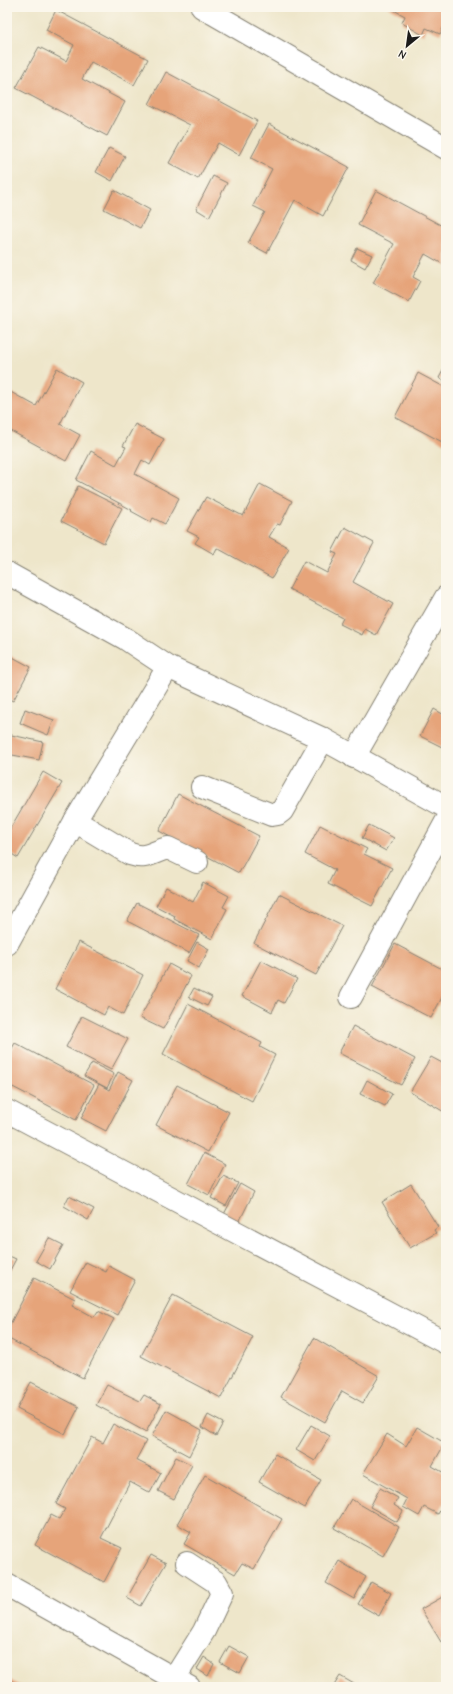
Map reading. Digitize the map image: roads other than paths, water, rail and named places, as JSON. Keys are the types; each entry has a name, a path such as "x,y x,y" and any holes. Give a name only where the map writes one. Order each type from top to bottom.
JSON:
{"street":[{"path":"202,7 446,148"},
{"path":"7,573 126,639 168,667 323,739 446,807"},
{"path":"354,757 446,597"},
{"path":"7,944 75,821 168,667"},
{"path":"202,787 272,814 278,814 282,811 323,739"},
{"path":"75,821 130,854 139,857 148,857 157,851 168,848 196,862"},
{"path":"351,997 446,822"},
{"path":"7,1110 446,1343"},
{"path":"7,1585 182,1683 222,1593 216,1582 187,1564"}]}
